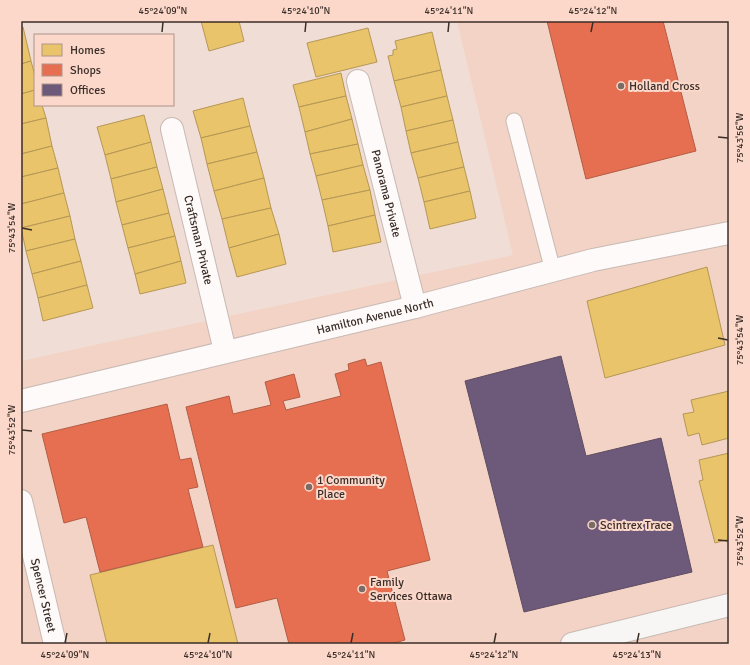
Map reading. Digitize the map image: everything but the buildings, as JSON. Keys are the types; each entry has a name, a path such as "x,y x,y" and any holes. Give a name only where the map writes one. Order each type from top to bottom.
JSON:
{"main road":[{"path":"572,644 729,605"}],"street":[{"name":"Panorama Private","path":"358,81 415,307"},
{"name":"Craftsman Private","path":"172,129 225,351"},
{"name":"Hamilton Avenue North","path":"21,401 225,351 415,307 593,260 729,233"},
{"name":"Spencer Street","path":"21,501 55,644"}],"lane":[{"path":"514,121 553,271"}],"shaded area":[{"path":"457,21 729,21 729,642 721,644 21,644 21,361 513,255"}],"place":[{"name":"Holland Cross","path":"621,86"},
{"name":"1 Community Place","path":"309,487"},
{"name":"Scintrex Trace","path":"592,525"},
{"name":"Family Services Ottawa","path":"362,589"}]}
